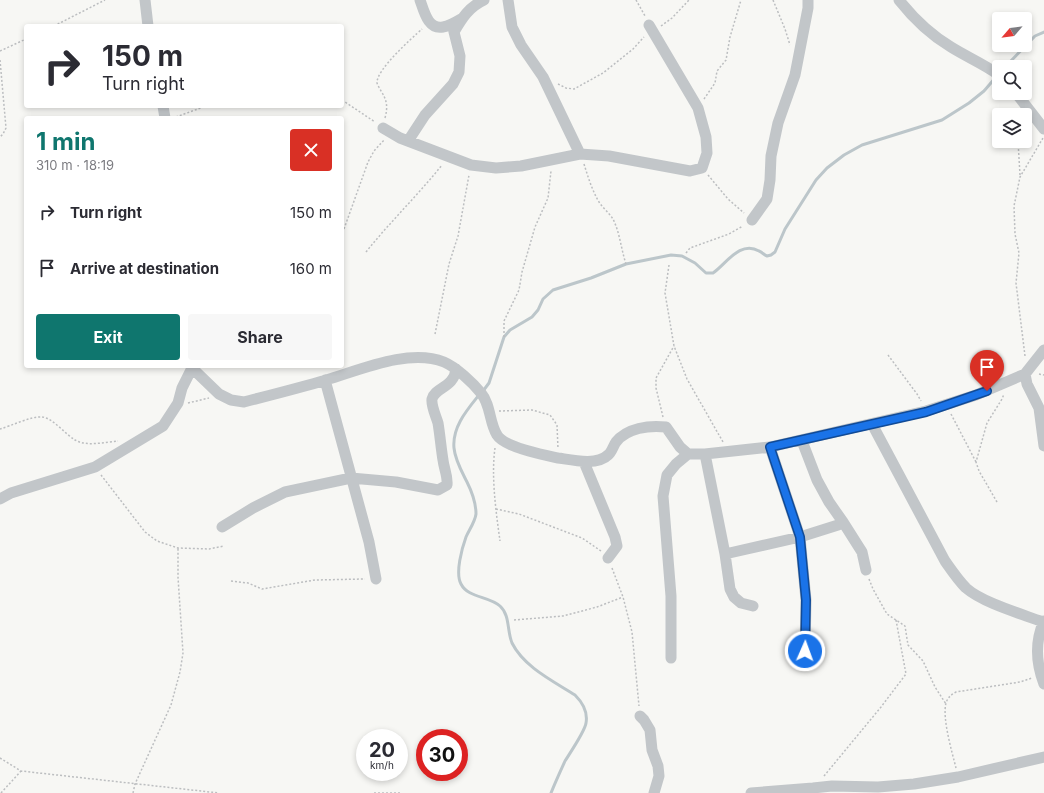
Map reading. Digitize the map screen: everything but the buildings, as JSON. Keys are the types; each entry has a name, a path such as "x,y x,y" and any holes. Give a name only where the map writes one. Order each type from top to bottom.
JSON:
{"street":[{"path":"145,0 148,24"},
{"path":"420,0 430,22 436,27 444,27 462,19"},
{"path":"408,141 425,115 453,84 459,72 460,56 454,32 473,5 484,0"},
{"path":"508,0 512,27 543,77 580,154"},
{"path":"752,220 767,200 771,156 778,123 795,75 808,8 808,0"},
{"path":"899,0 928,31 951,48 976,60 992,70"},
{"path":"387,130 408,141 471,166 496,168 521,166 553,161 580,154 609,156 690,171 702,168 707,153 706,137 698,108 651,29"},
{"path":"1021,100 1044,129"},
{"path":"671,658 670,596 663,496 667,475 676,464 688,454 705,454 770,447 926,412 1008,382 1026,372 1044,350"},
{"path":"194,368 219,394 231,400 244,402 387,361 406,358 428,358 444,362 456,369 481,393 487,403 497,436 514,447 558,458 584,462 597,461 608,456 617,441 631,431 655,426 666,427 688,454"},
{"path":"0,499 11,493 95,467 163,426 178,403 182,388 192,368"},
{"path":"222,527 253,508 285,492 351,478 396,482 438,490 447,484 448,478 443,462 438,424 432,400 434,394 452,381 456,374 456,369"},
{"path":"1026,372 1027,384 1039,408 1044,446"},
{"path":"325,380 369,542 376,579"},
{"path":"872,424 938,548 955,576 968,589 987,600 1044,621 1038,641 1037,656 1043,677"},
{"path":"802,440 817,480 829,502 862,552 866,570"},
{"path":"770,447 800,537 806,600 805,651"},
{"path":"705,454 726,554 730,588 734,597 742,603 753,606"},
{"path":"584,462 590,480 615,537 617,546 608,558"},
{"path":"726,554 800,537 843,522"},
{"path":"640,716 650,730 652,750 658,766 659,776 654,793"},
{"path":"751,793 813,791 832,786 914,784 958,777 1044,757"}],"path":[{"path":"58,24 105,0"},
{"path":"636,0 651,29"},
{"path":"543,77 566,88 574,89 603,73 633,49 651,29 672,18 689,0"},
{"path":"698,108 715,83 718,71 726,60 730,37 741,0"},
{"path":"773,0 785,29 790,48"},
{"path":"344,229 374,151 387,130 387,103 377,82 379,77 389,62 401,49 430,22"},
{"path":"0,51 24,40"},
{"path":"0,60 6,128 0,137"},
{"path":"344,101 387,130"},
{"path":"179,116 201,108"},
{"path":"1020,177 1044,137"},
{"path":"1018,148 1020,177 1014,206 1015,234 1018,253 1016,283 1026,372"},
{"path":"580,154 588,179 600,203 612,219 619,233 621,250 626,264"},
{"path":"366,252 448,157"},
{"path":"504,337 504,321 519,290 522,272 535,227 548,198 553,161"},
{"path":"435,334 449,264 458,236 471,166"},
{"path":"686,253 690,248 729,234 752,220 728,199 702,168"},
{"path":"669,265 665,293 674,346 687,379 728,452"},
{"path":"666,427 656,388 656,378 674,346"},
{"path":"888,355 917,394 926,412"},
{"path":"976,462 987,423 1002,398 1008,382"},
{"path":"178,403 191,403 219,394"},
{"path":"946,405 997,502"},
{"path":"489,411 532,410 550,415 557,426 558,458"},
{"path":"0,429 42,417 51,421 76,441 90,443 117,441"},
{"path":"497,436 494,457 496,509 500,541"},
{"path":"95,467 150,537 178,548 209,549 224,546"},
{"path":"496,509 519,514 582,538 599,549 608,558 623,597 632,632 640,716"},
{"path":"133,793 135,784 171,705 180,672 183,653 178,577 178,548"},
{"path":"866,570 873,589 887,614 905,626 908,645 923,661 935,687 946,704"},
{"path":"231,581 248,583 262,589 314,580 376,579"},
{"path":"514,620 563,616 597,607 623,597"},
{"path":"813,791 906,674 896,620"},
{"path":"958,777 946,728 946,704 950,696 956,692 1043,677"},
{"path":"0,758 21,771 219,793"},
{"path":"1,793 21,771"},
{"path":"374,793 402,793"}],"waterway":[{"path":"1012,60 1035,36 1044,32"},
{"path":"483,391 489,383 504,337 510,330 532,317 538,310 543,299 553,290 591,278 626,264 671,255 682,256 695,263 706,273 713,273 734,254 746,249 752,248 767,256 771,255 775,252 785,229 816,180 827,168 844,155 862,145 942,120 969,103 984,91 992,82"},
{"path":"479,395 461,419 455,433 454,440 456,457 472,494 476,514 463,547 459,567 459,579 464,589 468,592 490,600 500,606 507,618 510,638 517,652 540,673 575,695 584,708 586,715 585,727 565,761 551,793"}],"route":[{"path":"805,651 806,600 800,537 770,447 926,412 987,391"}]}
